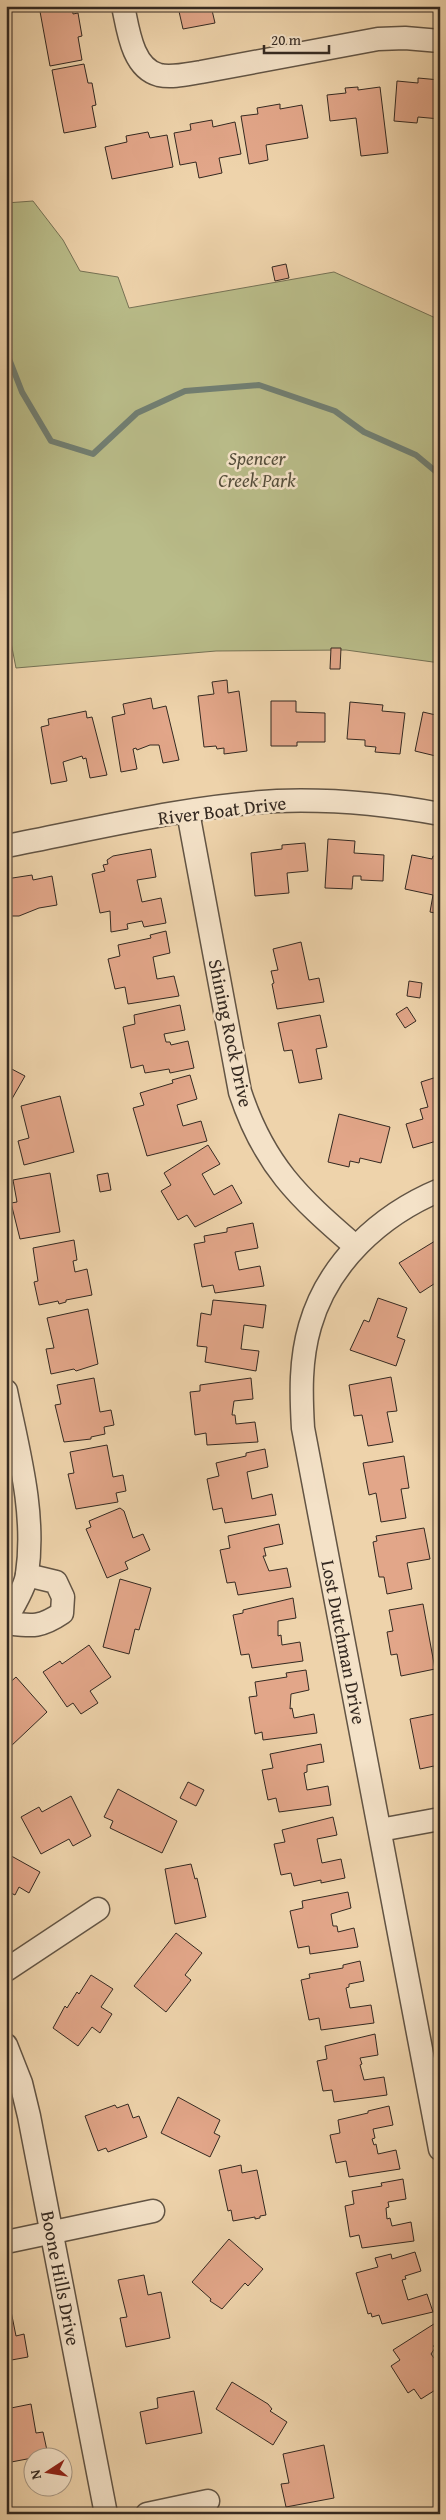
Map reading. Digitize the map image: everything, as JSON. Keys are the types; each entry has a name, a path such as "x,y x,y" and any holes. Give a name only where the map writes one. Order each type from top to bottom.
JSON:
{"street":[{"path":"123,6 129,38 137,55 145,67 158,75 176,76 193,74 378,39 405,38 440,41"},
{"name":"River Boat Drive","path":"6,846 188,812 277,801 341,802 399,806 440,814"},
{"name":"Shining Rock Drive","path":"188,812 240,1092 249,1118 262,1146 279,1172 308,1206 355,1246"},
{"name":"Lost Dutchman Drive","path":"440,1190 412,1203 355,1246 322,1295 310,1326 301,1390 304,1428 437,2119 440,2149"},
{"path":"6,1391 24,1485 28,1535 27,1575 6,1619"},
{"path":"6,1623 36,1626 46,1624 62,1613 63,1597 56,1582 27,1575"},
{"path":"380,1830 440,1819"},
{"path":"6,1970 98,1909"},
{"name":"Boone Hills Drive","path":"6,2045 21,2083 29,2116 106,2514"},
{"path":"6,2242 153,2211"},
{"path":"147,2514 208,2501"}],"green space":[{"name":"Spencer Creek Park","path":"33,201 63,240 80,271 118,277 129,308 334,272 440,320 440,663 346,650 216,651 16,668 6,617 6,203"}],"building":[{"path":"39,6 72,6 73,14 78,13 82,36 78,37 82,60 50,66"},
{"path":"174,6 211,6 215,23 183,29 178,7"},
{"path":"84,64 88,83 92,83 96,105 92,106 96,127 64,133 52,70"},
{"path":"418,78 440,80 440,119 418,117 417,123 394,121 397,81 418,83"},
{"path":"358,87 358,90 380,87 388,153 361,156 356,118 330,121 327,95 346,93 345,88"},
{"path":"280,104 280,109 302,105 308,138 266,145 268,160 249,164 241,116 258,114 257,108"},
{"path":"212,120 213,127 235,122 241,154 219,158 222,173 199,178 196,162 180,165 174,133 191,130 190,124"},
{"path":"148,132 150,138 167,135 173,167 112,179 105,147 127,142 126,136"},
{"path":"286,264 289,278 275,281 272,267"},
{"path":"331,648 341,648 340,669 330,669"},
{"path":"227,680 228,693 239,691 247,751 224,754 224,748 217,749 216,746 204,747 198,696 214,694 212,682"},
{"path":"151,698 153,709 166,706 179,760 163,763 159,745 150,745 137,750 136,748 133,749 137,769 121,772 112,717 125,714 123,704"},
{"path":"271,701 296,701 296,712 325,713 325,742 297,742 297,746 271,746"},
{"path":"350,702 383,705 382,711 405,713 400,754 375,752 376,747 365,746 365,740 347,739"},
{"path":"86,711 87,718 92,717 107,775 90,778 86,758 83,759 82,756 63,762 67,781 51,784 41,727 49,725 48,719"},
{"path":"423,712 440,716 440,757 415,751"},
{"path":"328,839 355,841 354,853 384,855 383,881 361,880 361,876 353,876 352,889 325,888"},
{"path":"305,843 308,871 287,873 289,893 255,896 251,853 282,849 282,845"},
{"path":"151,849 156,877 137,880 142,902 161,898 166,923 144,927 142,921 127,924 128,929 111,932 110,911 100,913 92,874 105,871 103,865 108,864 107,860 113,856"},
{"path":"412,855 432,859 433,856 440,857 440,914 430,912 433,895 405,889"},
{"path":"32,875 33,880 52,876 57,905 39,908 19,916 6,916 6,879"},
{"path":"166,931 170,953 153,957 157,979 174,976 179,996 128,1004 125,987 115,989 108,959 120,956 118,945 151,938 150,935"},
{"path":"301,942 309,980 319,978 324,1002 277,1009 271,971 278,970 273,949"},
{"path":"409,981 422,983 420,998 407,996"},
{"path":"180,1005 185,1030 164,1034 166,1042 170,1042 171,1045 188,1041 194,1068 170,1073 169,1069 145,1073 143,1065 131,1068 123,1027 135,1024 134,1015"},
{"path":"407,1007 416,1021 405,1028 396,1014"},
{"path":"320,1015 327,1047 316,1049 322,1079 299,1083 292,1050 284,1051 278,1023"},
{"path":"6,1066 25,1076 9,1104 6,1103"},
{"path":"190,1075 197,1099 177,1105 183,1126 201,1121 207,1141 147,1156 133,1108 144,1105 140,1093 173,1083 172,1080"},
{"path":"440,1076 440,1140 413,1148 406,1124 423,1119 420,1109 428,1107 421,1082"},
{"path":"60,1096 74,1152 24,1165 18,1141 29,1138 21,1106"},
{"path":"339,1114 390,1127 381,1163 360,1158 359,1163 350,1161 349,1167 328,1162"},
{"path":"208,1145 220,1164 202,1174 214,1195 232,1185 242,1203 195,1227 187,1215 178,1220 161,1191 171,1185 164,1173"},
{"path":"50,1173 60,1232 20,1239 11,1203 17,1202 13,1180"},
{"path":"108,1173 111,1190 100,1192 97,1175"},
{"path":"253,1223 258,1248 235,1252 239,1270 260,1266 264,1286 215,1293 213,1285 202,1287 194,1244 205,1242 204,1236 227,1232 227,1228"},
{"path":"74,1240 77,1260 73,1261 75,1272 87,1269 92,1295 66,1300 66,1302 59,1304 58,1301 39,1305 34,1282 38,1281 33,1248"},
{"path":"435,1241 437,1246 440,1244 440,1280 420,1293 399,1263"},
{"path":"378,1298 407,1308 397,1337 405,1340 396,1366 350,1350 364,1320 369,1322"},
{"path":"213,1300 266,1305 263,1328 244,1325 241,1349 259,1351 256,1371 205,1362 207,1347 197,1346 201,1313 211,1315"},
{"path":"88,1309 98,1364 76,1371 74,1369 51,1374 46,1349 54,1348 47,1318"},
{"path":"391,1377 397,1411 387,1412 393,1442 368,1446 362,1415 354,1416 349,1385"},
{"path":"94,1378 100,1412 111,1410 114,1425 104,1427 105,1434 91,1437 91,1439 64,1442 55,1405 61,1404 57,1385"},
{"path":"251,1378 253,1399 234,1401 232,1415 235,1415 236,1424 255,1422 258,1442 207,1445 206,1433 195,1435 190,1392 200,1391 200,1385"},
{"path":"107,1445 113,1477 123,1475 126,1491 116,1493 118,1502 76,1509 68,1474 74,1473 70,1452"},
{"path":"265,1449 268,1467 247,1472 252,1499 272,1494 276,1515 225,1523 222,1508 213,1510 207,1479 219,1476 216,1463 246,1456 246,1453"},
{"path":"404,1456 409,1488 401,1489 406,1518 381,1522 376,1493 369,1495 363,1463"},
{"path":"120,1508 124,1511 133,1538 143,1534 150,1550 125,1562 128,1569 107,1578 86,1529 91,1527 89,1521"},
{"path":"279,1524 283,1544 264,1548 266,1556 263,1556 269,1571 287,1568 291,1587 238,1595 235,1582 227,1583 220,1550 230,1548 228,1536"},
{"path":"424,1528 430,1559 407,1563 412,1589 387,1594 384,1577 379,1577 373,1542 377,1541 376,1536"},
{"path":"120,1579 151,1588 139,1630 135,1629 129,1654 103,1647"},
{"path":"293,1598 296,1618 278,1621 278,1636 281,1635 282,1645 300,1642 303,1661 252,1668 249,1654 241,1655 233,1615 243,1613 243,1610"},
{"path":"423,1604 435,1669 401,1676 397,1654 391,1655 387,1632 393,1631 389,1610"},
{"path":"89,1645 111,1677 90,1691 98,1703 81,1714 73,1703 67,1707 43,1672 60,1661 62,1664"},
{"path":"306,1670 309,1690 291,1694 290,1709 292,1708 294,1718 314,1714 317,1733 263,1740 262,1732 255,1734 249,1697 257,1696 255,1682 287,1677 286,1673"},
{"path":"16,1677 47,1712 10,1747 6,1744 6,1686"},
{"path":"440,1713 440,1771 435,1772 434,1766 420,1769 410,1719"},
{"path":"321,1744 324,1762 307,1765 307,1772 304,1773 307,1790 328,1786 331,1805 279,1812 276,1798 268,1800 262,1770 273,1768 270,1754"},
{"path":"188,1782 204,1790 196,1806 180,1798"},
{"path":"118,1789 177,1821 162,1853 110,1828 113,1821 104,1817"},
{"path":"71,1796 91,1836 73,1846 69,1839 41,1854 21,1817 39,1807 42,1812"},
{"path":"333,1817 337,1835 317,1839 322,1863 341,1859 345,1878 321,1883 321,1880 294,1886 291,1873 281,1875 274,1844 285,1842 282,1830"},
{"path":"6,1853 40,1872 29,1893 19,1887 15,1895 11,1893 6,1907"},
{"path":"191,1864 195,1879 197,1878 206,1917 175,1924 165,1869"},
{"path":"348,1892 351,1908 331,1914 333,1926 337,1926 338,1932 354,1928 358,1947 310,1954 309,1946 298,1948 290,1911 303,1908 302,1901"},
{"path":"176,1933 202,1953 185,1975 191,1980 166,2012 134,1986"},
{"path":"360,1961 364,1981 349,1984 349,1987 346,1988 350,2008 371,2005 374,2023 321,2030 319,2018 309,2020 301,1980 310,1978 309,1974 343,1968 343,1965"},
{"path":"91,1975 113,1989 101,2007 112,2014 100,2033 92,2027 78,2046 53,2028 65,2006 67,2008 77,1992 79,1994"},
{"path":"375,2034 378,2055 360,2058 362,2064 360,2065 364,2080 384,2077 387,2095 334,2102 332,2090 323,2091 317,2061 327,2059 325,2046"},
{"path":"178,2097 220,2120 214,2133 220,2136 210,2157 161,2133"},
{"path":"128,2104 133,2118 139,2116 147,2137 108,2152 106,2148 98,2151 85,2116 115,2105 117,2108"},
{"path":"389,2106 393,2125 373,2129 375,2138 372,2139 374,2145 376,2144 378,2154 396,2150 400,2169 349,2177 346,2161 336,2163 330,2135 340,2133 338,2120"},
{"path":"241,2165 242,2173 257,2170 266,2215 255,2219 255,2217 233,2221 231,2210 228,2211 219,2170"},
{"path":"403,2179 406,2199 388,2202 389,2207 386,2208 387,2219 390,2218 392,2226 411,2222 414,2241 362,2248 359,2235 350,2237 345,2206 354,2204 352,2191 382,2186 381,2183"},
{"path":"229,2239 263,2269 248,2286 245,2283 222,2309 210,2301 211,2299 192,2282"},
{"path":"415,2252 421,2271 405,2276 406,2279 402,2280 408,2300 427,2294 433,2312 382,2324 379,2315 372,2317 371,2313 368,2314 356,2273 378,2267 375,2258 391,2254 392,2259"},
{"path":"144,2275 148,2295 161,2292 170,2338 126,2347 120,2318 127,2317 118,2280"},
{"path":"6,2306 10,2306 16,2336 24,2334 28,2357 6,2361"},
{"path":"437,2322 440,2326 440,2342 433,2346 435,2348 431,2354 440,2366 440,2387 421,2399 414,2389 408,2393 391,2366 400,2360 393,2350"},
{"path":"232,2382 268,2404 272,2409 270,2411 287,2422 273,2445 216,2409"},
{"path":"194,2391 202,2433 146,2444 140,2412 158,2408 157,2398"},
{"path":"31,2404 36,2433 43,2432 46,2448 22,2448 22,2460 6,2463 6,2409"},
{"path":"324,2445 334,2498 286,2507 281,2484 289,2483 283,2454"}],"waterway":[{"path":"6,351 22,392 51,441 93,454 137,413 185,391 259,385 335,411 364,432 416,455 440,475"}]}
